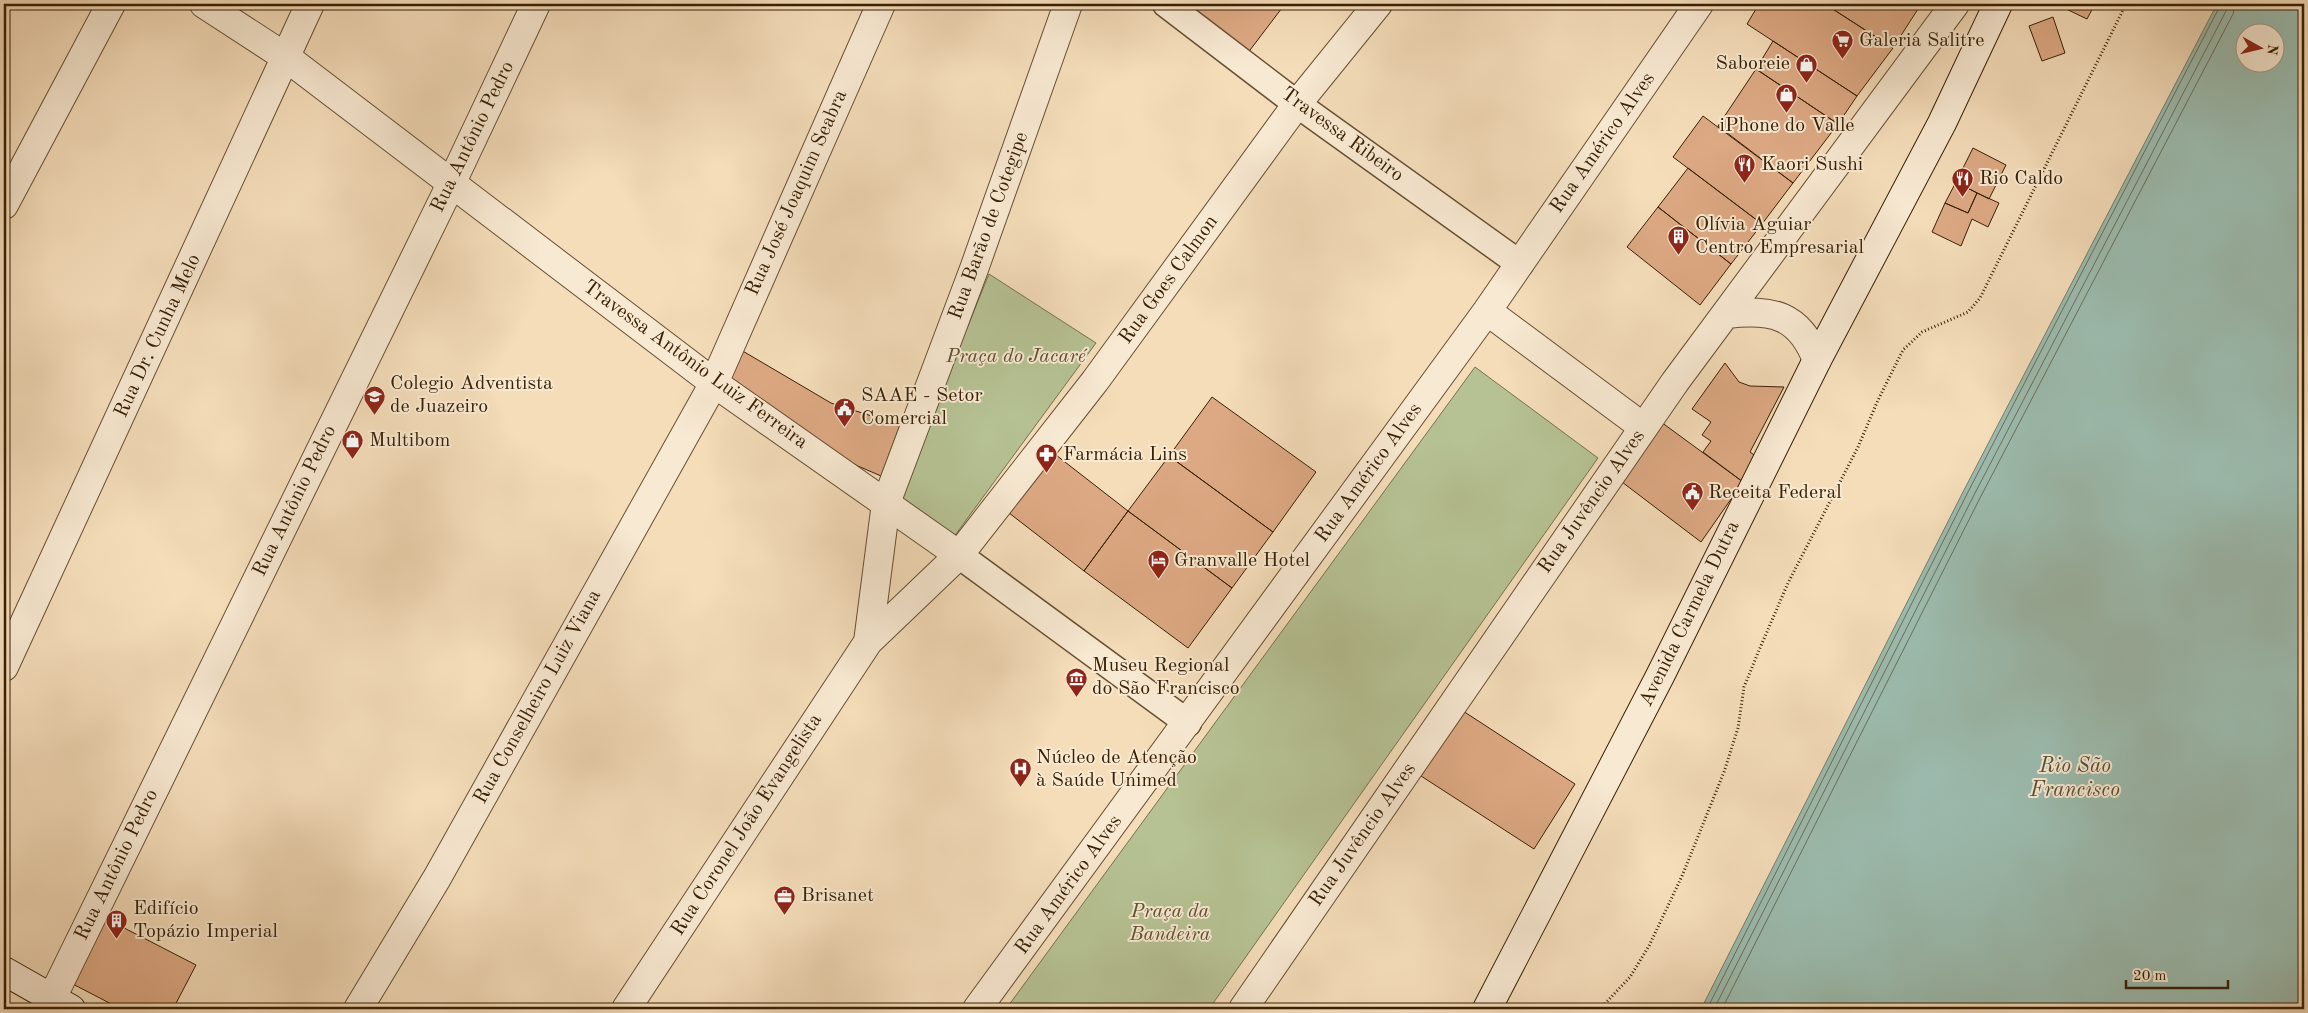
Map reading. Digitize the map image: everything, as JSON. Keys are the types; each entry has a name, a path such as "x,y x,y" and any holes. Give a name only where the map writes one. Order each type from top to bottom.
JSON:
{"street":[{"path":"4,205 111,4"},
{"name":"Travessa Antônio Luiz Ferreira","path":"204,4 287,58 714,383 959,555 1188,723"},
{"name":"Rua Dr. Cunha Melo","path":"4,667 287,58 310,4"},
{"name":"Rua Antônio Pedro","path":"56,1006 536,4"},
{"name":"Rua José Joaquim Seabra","path":"714,383 880,4"},
{"name":"Rua Barão de Cotegipe","path":"886,503 974,269 1068,4"},
{"name":"Travessa Ribeiro","path":"1166,4 1297,104 1520,264"},
{"name":"Rua Goes Calmon","path":"959,555 1096,381 1297,104 1378,4"},
{"name":"Rua Américo Alves","path":"977,1009 1188,723 1487,311 1699,4"},
{"name":"Rua Juvêncio Alves","path":"1243,1009 1643,427 1955,4"},
{"name":"Avenida Carmela Dutra","path":"1487,1009 1660,676 1817,360 1942,123 1998,4"},
{"path":"1487,311 1643,427"},
{"path":"1727,314 1764,312 1788,320 1803,332 1817,360"},
{"name":"Rua Conselheiro Luiz Viana","path":"358,1009 437,878 714,383"},
{"name":"Rua Coronel João Evangelista","path":"868,642 886,503"},
{"name":"Rua Coronel João Evangelista","path":"626,1009 868,642 959,555"},
{"path":"4,971 56,1006"}],"path":[{"path":"1600,1009 1630,977 1649,946 1682,876 1724,772 1738,728 1744,687 1757,655 1788,582 1858,447 1878,400 1903,350 1922,332 1968,312 1980,298 2126,4"}],"green space":[{"name":"Praça do Jacaré","path":"989,274 1096,343 953,538 906,508 900,493"},
{"name":"Praça da Bandeira","path":"1475,367 1598,458 1209,1009 1006,1009"}],"water":[{"name":"Rio São Francisco","path":"2217,4 2304,4 2304,1009 1701,1009 1964,490"}],"building":[{"path":"1182,4 1285,4 1247,54"},
{"name":"Galeria Salitre","path":"1759,4 1825,4 1893,48 1857,96 1747,24"},
{"path":"1825,4 1911,4 1918,9 1893,48"},
{"path":"2064,4 2095,4 2087,19 2062,7"},
{"path":"2053,17 2065,53 2042,61 2029,26"},
{"path":"1773,41 1857,96 1838,124 1756,69"},
{"path":"1756,69 1838,124 1793,183 1718,126"},
{"path":"1703,116 1793,183 1762,224 1673,157"},
{"path":"1973,148 2006,165 1989,199 1956,182"},
{"path":"1688,168 1762,224 1731,264 1658,207"},
{"path":"1956,182 1977,193 1968,213 1945,203"},
{"path":"1977,193 1999,203 1988,227 1972,219 1961,246 1932,232 1945,203 1968,213"},
{"name":"Olívia Aguiar Centro Empresarial","path":"1658,207 1731,264 1700,305 1627,247"},
{"path":"741,350 831,403 900,425 881,476 814,447 727,385"},
{"path":"1725,363 1739,382 1750,386 1784,387 1750,452 1757,457 1743,482 1703,452 1711,441 1702,435 1711,422 1692,409"},
{"path":"1212,397 1316,472 1273,532 1169,456"},
{"name":"Receita Federal","path":"1661,422 1743,482 1701,542 1618,479"},
{"path":"1047,448 1128,511 1084,571 1000,506"},
{"path":"1169,456 1273,532 1232,588 1128,511"},
{"name":"Granvalle Hotel","path":"1128,511 1232,588 1188,648 1084,571"},
{"path":"1463,711 1575,784 1534,849 1421,776"},
{"name":"Edifício Topázio Imperial","path":"99,915 196,965 173,1009 121,1009 65,980"}],"place":[{"name":"Galeria Salitre","path":"1843,60"},
{"name":"Saboreie","path":"1806,83"},
{"name":"iPhone do Valle","path":"1787,113"},
{"name":"Kaori Sushi","path":"1745,184"},
{"name":"Rio Caldo","path":"1963,198"},
{"name":"Olívia Aguiar Centro Empresarial","path":"1679,255"},
{"name":"Colegio Adventista de Juazeiro","path":"374,415"},
{"name":"SAAE - Setor Comercial","path":"845,427"},
{"name":"Multibom","path":"353,460"},
{"name":"Farmácia Lins","path":"1047,474"},
{"name":"Receita Federal","path":"1692,512"},
{"name":"Granvalle Hotel","path":"1158,580"},
{"name":"Museu Regional do São Francisco","path":"1076,697"},
{"name":"Núcleo de Atenção à Saúde Unimed","path":"1020,788"},
{"name":"Brisanet","path":"785,915"},
{"name":"Edifício Topázio Imperial","path":"117,940"}]}
